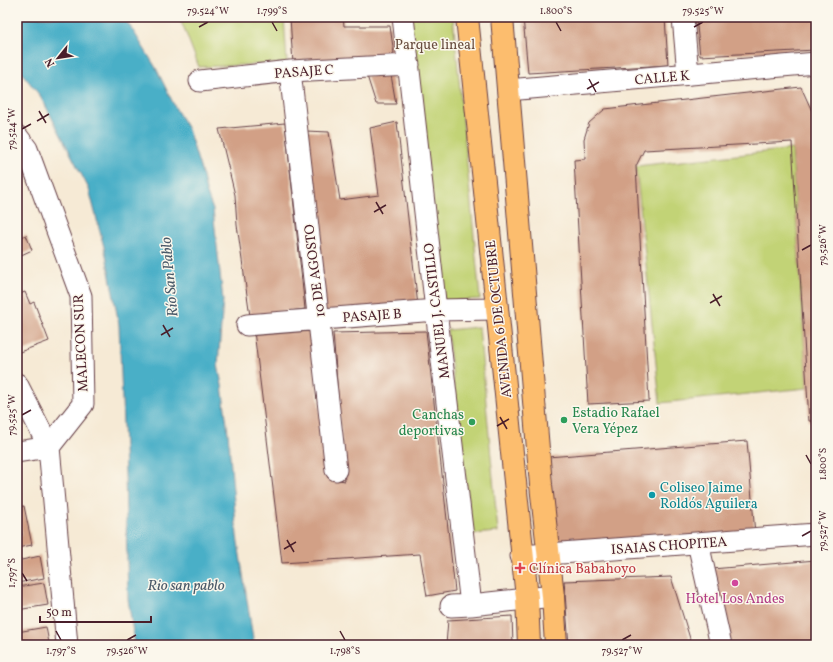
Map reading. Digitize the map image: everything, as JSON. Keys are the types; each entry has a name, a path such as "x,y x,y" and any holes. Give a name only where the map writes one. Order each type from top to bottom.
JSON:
{"main road":[{"name":"AVENIDA 6 DE OCTUBRE","path":"467,17 521,556 527,598 529,645"},
{"name":"AVENIDA 6 DE OCTUBRE","path":"502,17 541,485 553,596 556,645"}],"street":[{"name":"MANUEL J. CASTILLO","path":"403,17 436,310 461,605 527,598"},
{"path":"683,17 688,74"},
{"name":"CALLE K","path":"508,90 816,63"},
{"name":"PASAJE C","path":"200,81 290,71 409,65"},
{"name":"10 DE AGOSTO","path":"290,71 320,318 336,470"},
{"name":"MALECON SUR","path":"17,136 27,149 81,296 83,404 49,447"},
{"name":"PASAJE B","path":"247,325 320,318 436,310 497,309"},
{"path":"17,384 49,447 67,645"},
{"path":"17,452 49,447"},
{"name":"ISAIAS CHOPITEA","path":"521,556 816,534"},
{"path":"698,543 721,645"},
{"path":"527,598 553,596"}],"green space":[{"path":"178,17 284,17 287,63 199,67 184,28"},
{"name":"Parque lineal","path":"410,17 453,17 480,299 444,301"},
{"path":"792,149 807,388 660,403 636,166"},
{"path":"479,327 498,532 472,534 447,330"}],"water":[{"name":"Rio san pablo","path":"17,17 123,17 156,68 176,109 188,129 213,210 223,300 218,365 228,433 237,536 254,645 135,645 128,599 119,325 106,255 89,189 41,97 17,67"}],"building":[{"path":"290,17 343,17 344,26 390,26 395,61 293,64"},
{"path":"523,17 665,17 668,65 528,73"},
{"path":"696,17 816,17 816,50 700,56"},
{"path":"391,75 396,104 376,104 367,76"},
{"name":"Estadio Rafael Vera Yépez","path":"801,87 816,120 816,421 809,421 792,142 644,150 636,166 649,401 588,404 574,160 585,159 584,139 589,123 605,109"},
{"path":"397,122 418,306 325,313 306,131 329,132 340,200 379,195 370,128"},
{"path":"285,123 305,309 250,316 237,225 235,195 219,129"},
{"path":"26,235 32,250 17,257 17,239"},
{"path":"25,292 30,304 34,302 49,341 17,353 17,295"},
{"path":"310,326 328,478 345,481 333,333 426,331 455,591 427,596 420,554 282,563 254,331"},
{"path":"17,405 19,405 22,425 17,426"},
{"name":"Coliseo Jaime Roldós Aguilera","path":"747,441 755,534 556,550 548,457"},
{"path":"24,506 32,545 17,548 17,536 22,535 17,507"},
{"path":"40,556 44,578 17,583 17,561"},
{"path":"816,560 816,645 731,645 712,569"},
{"path":"671,577 692,645 569,645 564,581"},
{"path":"44,583 48,605 17,610 17,587"},
{"path":"512,616 513,645 446,645 448,620"},
{"path":"46,627 49,643 38,645 17,645 17,632"}],"place":[{"name":"Estadio Rafael Vera Yépez","path":"564,420"},
{"name":"Canchas deportivas","path":"472,422"},
{"name":"Coliseo Jaime Roldós Aguilera","path":"652,495"},
{"name":"Clínica Babahoyo","path":"520,568"},
{"name":"Hotel Los Andes","path":"735,583"}],"water label":[{"name":"Río San Pablo","path":"169,277"}]}
